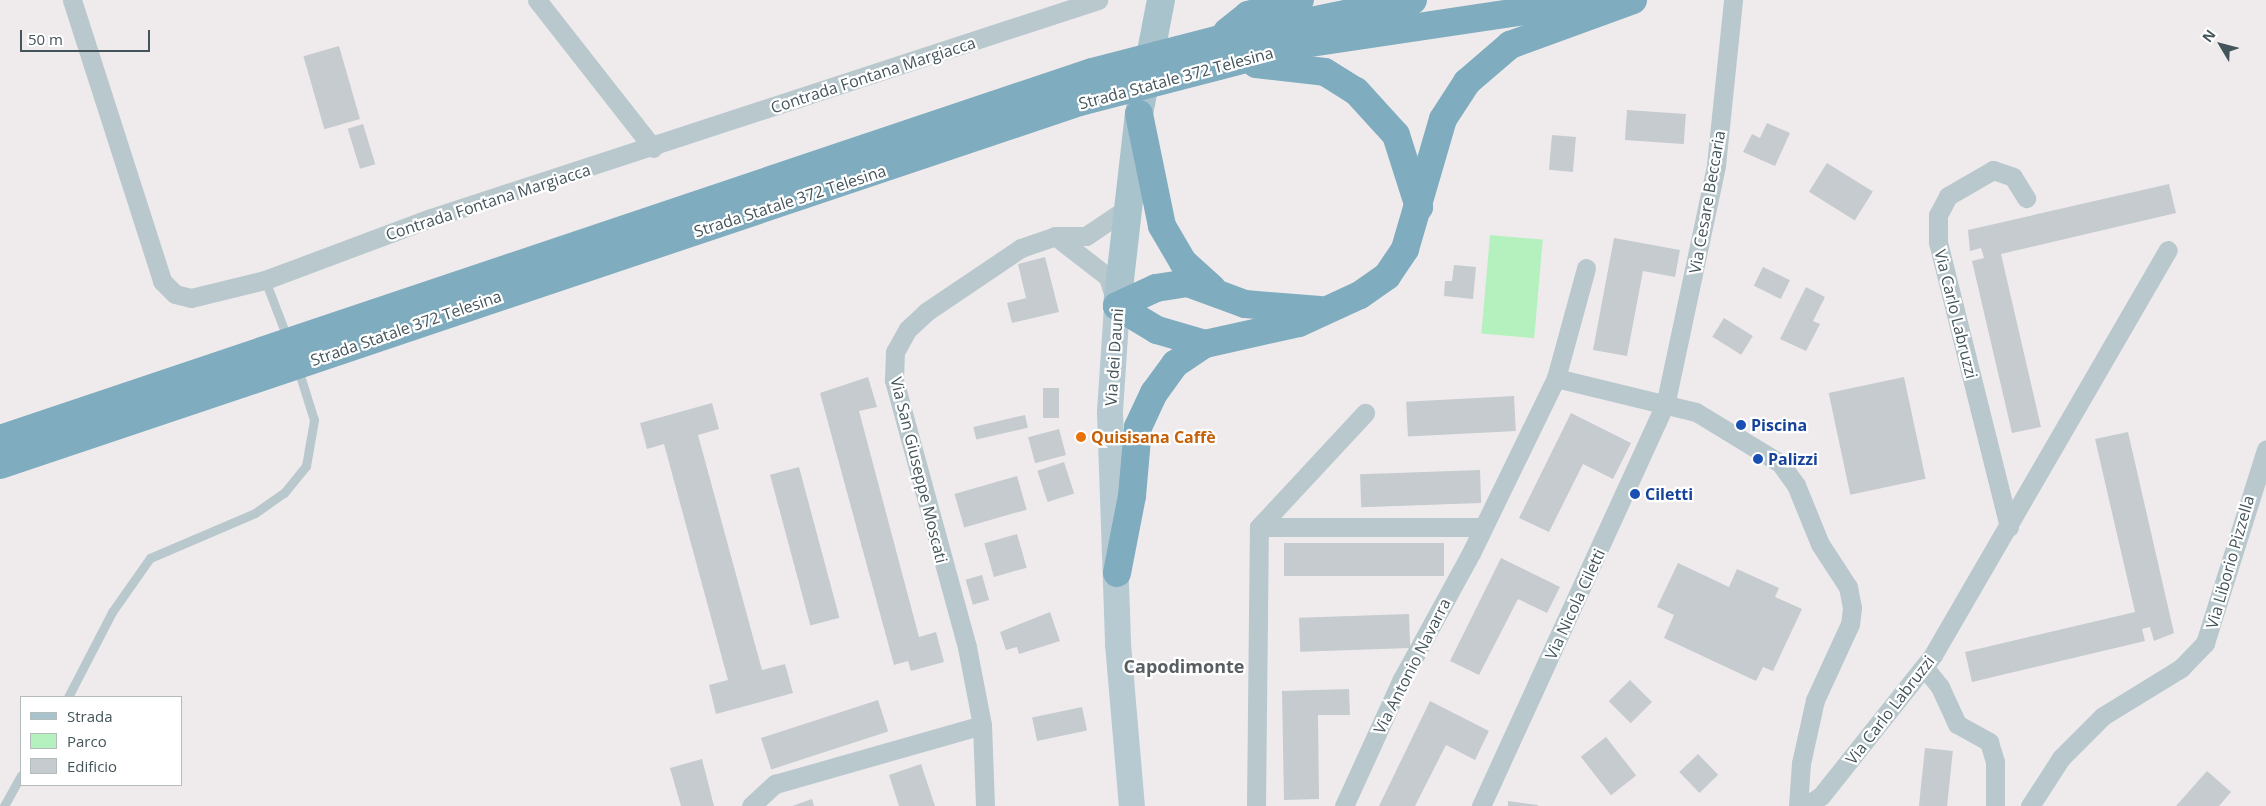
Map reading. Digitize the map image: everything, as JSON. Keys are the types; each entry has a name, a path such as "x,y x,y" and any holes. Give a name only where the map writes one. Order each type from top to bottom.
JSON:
{"highway":[{"path":"1217,40 1248,15 1300,0"},
{"name":"Strada Statale 372 Telesina","path":"0,440 1092,72 1217,40 1413,0"},
{"name":"Strada Statale 372 Telesina","path":"0,466 1080,102 1304,44 1398,26 1597,0"},
{"path":"1117,573 1132,496 1138,426 1154,393 1175,364 1205,344 1299,323 1360,295 1387,276 1406,249 1443,119 1467,82 1510,45 1633,0"},
{"path":"1235,63 1325,72 1356,91 1396,135 1419,207"},
{"path":"1139,114 1162,226 1184,262 1212,288 1245,304 1324,311"},
{"path":"1117,306 1172,283 1212,288"},
{"path":"1117,306 1157,330 1205,344"}],"main road":[{"name":"Via dei Dauni","path":"1132,806 1117,573 1110,412 1126,209 1139,114 1161,0"}],"street":[{"name":"Contrada Fontana Margiacca","path":"72,0 162,281 175,294 191,298 265,280 431,218 654,148 1098,0"},
{"path":"537,0 654,148"},
{"name":"Via Cesare Beccaria","path":"1666,401 1716,165 1733,0"},
{"name":"Via Carlo Labruzzi","path":"2009,527 1938,242 1938,215 1948,196 1993,170 2013,176 2026,198"},
{"name":"Via San Giuseppe Moscati","path":"985,806 982,725 967,646 894,380 896,352 908,329 934,306 1020,248 1055,236 1086,236 1126,209"},
{"path":"1055,236 1108,277 1117,306"},
{"name":"Via Carlo Labruzzi","path":"1806,806 1821,796 1924,667 2009,527 2168,250"},
{"name":"Via Antonio Navarra","path":"1344,806 1402,679 1483,527 1556,378 1586,268"},
{"path":"1556,378 1666,401 1696,412 1780,463 1796,485 1820,544 1848,587 1850,624 1815,700 1801,763 1798,806"},
{"name":"Via Nicola Ciletti","path":"1481,806 1666,401"},
{"path":"1256,806 1258,527 1365,413"},
{"path":"2262,455 2266,490"},
{"name":"Via Liborio Pizzella","path":"2030,806 2061,758 2096,723 2181,668 2205,643 2214,624 2262,455"},
{"path":"1258,527 1483,527"},
{"path":"1924,667 1940,687 1957,724 1989,742 1995,762 1995,806"},
{"path":"752,806 775,784 982,725"}],"lane":[{"path":"69,696 112,612 150,558 255,513 284,493 306,466 313,444 310,407 273,296 265,280"},
{"path":"4,806 20,776"}],"green space":[{"path":"1490,235 1543,240 1534,338 1481,334"}],"building":[{"path":"339,46 360,119 324,129 303,56"},
{"path":"1627,110 1686,114 1684,144 1625,140"},
{"path":"1767,123 1790,133 1775,166 1743,152 1752,134 1760,138"},
{"path":"363,124 375,164 360,169 348,129"},
{"path":"1552,135 1576,137 1573,172 1549,170"},
{"path":"1827,163 1873,192 1855,220 1809,192"},
{"path":"2169,184 2176,213 2001,254 2041,427 2012,433 1972,261 1984,258 1981,248 1970,251 1968,230"},
{"path":"1614,238 1680,250 1675,277 1643,271 1627,356 1593,350"},
{"path":"1045,257 1059,312 1012,323 1007,303 1026,298 1018,264"},
{"path":"1454,265 1476,267 1473,299 1444,296 1445,281 1452,281"},
{"path":"1763,267 1790,280 1781,299 1754,286"},
{"path":"1806,287 1825,297 1813,321 1820,324 1806,351 1780,339"},
{"path":"1724,318 1753,336 1741,355 1712,337"},
{"path":"868,377 877,407 859,411 919,637 936,632 944,662 911,671 908,661 894,665 820,393"},
{"path":"1904,377 1926,479 1850,495 1829,393"},
{"path":"1043,388 1059,388 1059,418 1043,418"},
{"path":"1514,396 1516,431 1408,437 1406,402"},
{"path":"712,403 719,429 698,435 762,670 785,664 793,693 716,714 709,685 728,680 664,444 647,449 640,423"},
{"path":"1571,413 1631,443 1613,479 1583,464 1549,532 1519,518"},
{"path":"1025,415 1028,428 976,440 973,427"},
{"path":"1059,429 1066,455 1035,463 1028,437"},
{"path":"2128,432 2174,633 2154,641 2150,627 2142,629 2145,641 1972,682 1965,652 2135,612 2095,439"},
{"path":"1064,462 1074,493 1048,502 1037,471"},
{"path":"799,467 839,618 810,625 770,475"},
{"path":"1480,470 1481,503 1361,507 1360,474"},
{"path":"1017,476 1027,510 964,528 955,494"},
{"path":"1017,534 1027,568 994,577 984,543"},
{"path":"1284,543 1444,543 1444,576 1284,576"},
{"path":"1501,558 1560,587 1547,613 1518,599 1479,675 1450,661"},
{"path":"1678,563 1729,587 1737,569 1779,588 1775,597 1802,609 1773,671 1763,667 1756,681 1664,638 1674,615 1657,607"},
{"path":"982,575 989,600 973,605 966,580"},
{"path":"1050,612 1060,641 1019,654 1017,647 1006,650 1000,632"},
{"path":"1409,614 1410,648 1300,652 1299,618"},
{"path":"1630,680 1652,702 1631,723 1609,701"},
{"path":"1349,689 1350,715 1318,715 1319,799 1284,800 1282,691"},
{"path":"878,700 888,731 771,769 761,738"},
{"path":"1430,701 1489,731 1475,760 1446,745 1415,806 1379,806"},
{"path":"1082,707 1087,730 1037,741 1032,718"},
{"path":"1606,737 1636,776 1611,795 1581,757"},
{"path":"1925,748 1953,751 1947,806 1919,806"},
{"path":"1698,754 1718,775 1699,793 1679,772"},
{"path":"702,759 714,806 681,806 670,768"},
{"path":"921,764 935,806 899,806 889,775"},
{"path":"2207,771 2231,792 2219,806 2176,806"},
{"path":"812,799 814,806 792,806"},
{"path":"1508,801 1538,805 1538,806 1508,806"}],"place":[{"name":"Piscina","path":"1741,425"},
{"name":"Quisisana Caffè","path":"1081,437"},
{"name":"Palizzi","path":"1758,459"},
{"name":"Ciletti","path":"1635,494"}],"district":[{"name":"Capodimonte","path":"1184,666"}]}
